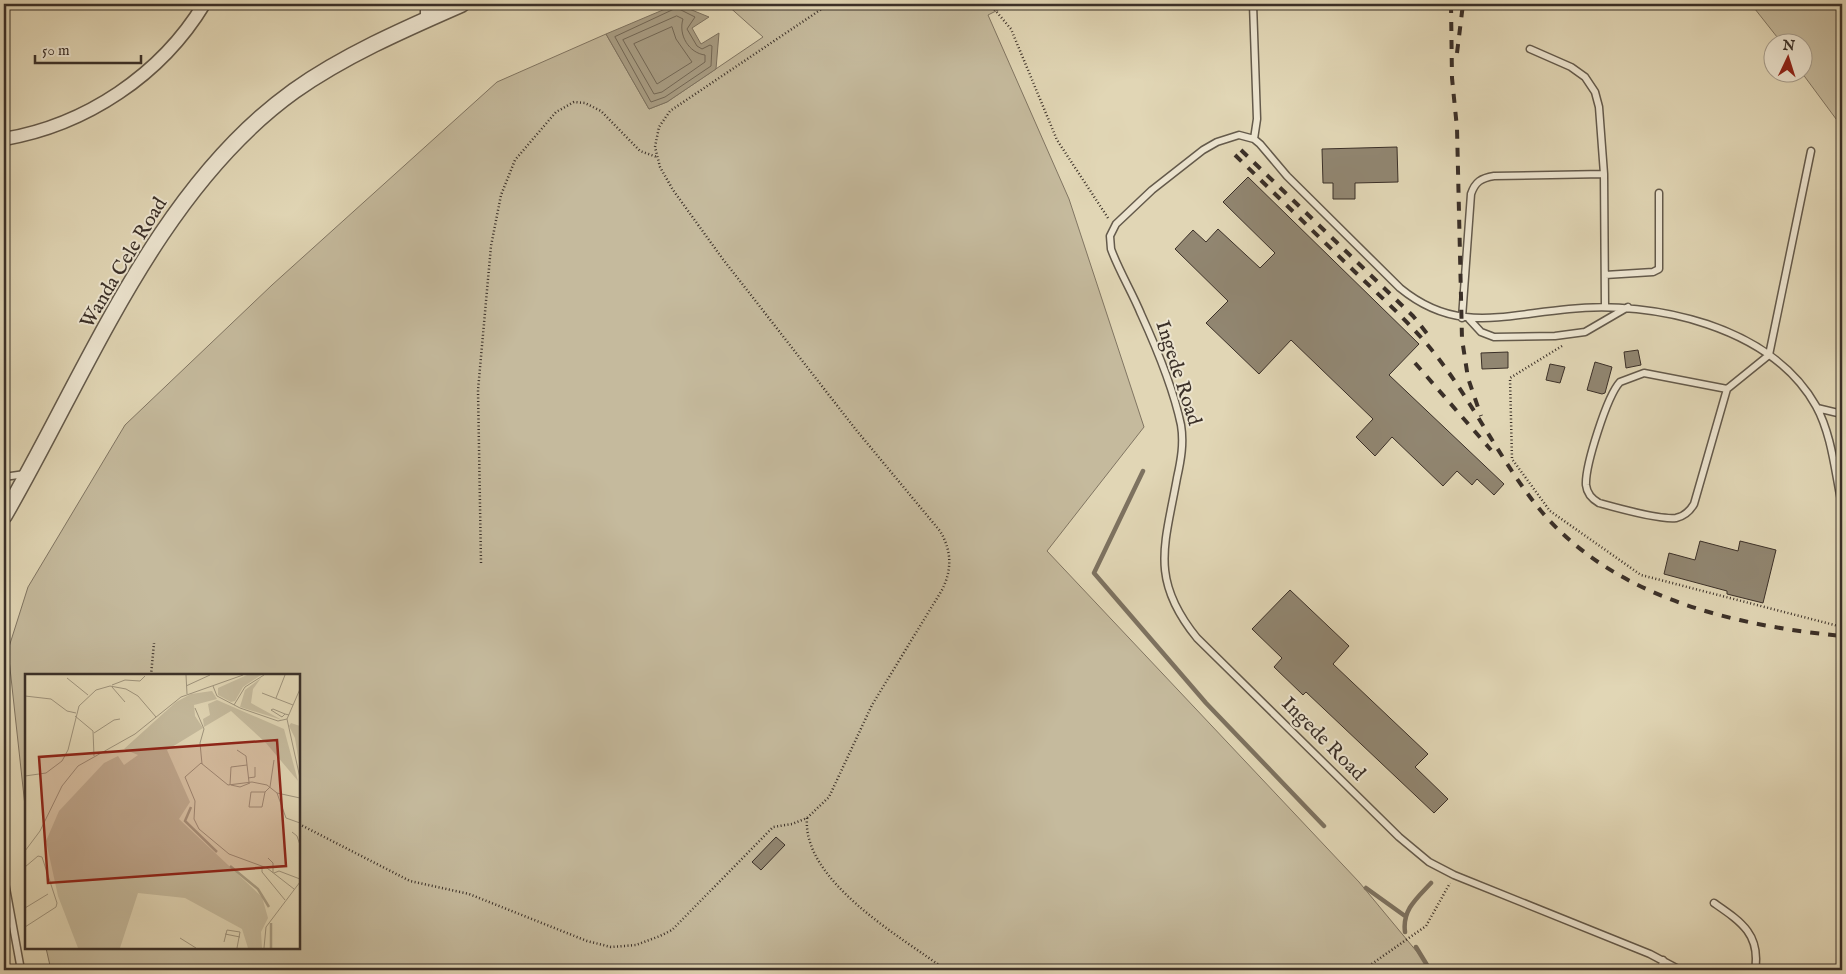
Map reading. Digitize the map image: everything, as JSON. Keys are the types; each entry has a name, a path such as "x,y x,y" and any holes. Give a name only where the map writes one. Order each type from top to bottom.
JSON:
{"street":[{"path":"4,139 45,129 103,103 131,84 172,46 195,19 204,4"},
{"path":"427,4 427,20"},
{"name":"Wanda Cele Road","path":"4,516 122,300 159,237 220,159 243,135 293,92 342,62 462,4"}],"lane":[{"path":"1253,4 1257,119 1254,139"},
{"path":"1530,49 1571,67 1585,77 1595,92 1599,107 1604,174 1605,306"},
{"path":"1114,227 1152,190 1202,150 1217,142 1239,135 1254,139 1305,195 1400,288 1416,301 1429,308 1466,318 1605,306 1628,307 1675,315 1713,327 1747,341 1769,355 1790,372 1806,390 1817,408 1826,430 1842,505"},
{"path":"1727,389 1644,373 1620,382 1609,401 1590,460 1586,485 1591,498 1598,504 1664,518 1683,516 1690,511 1704,475 1727,389 1769,355 1811,150"},
{"path":"1604,174 1494,176 1485,177 1476,183 1471,194 1466,318 1481,332 1494,337 1555,336 1585,332 1628,307"},
{"path":"1605,275 1653,272 1659,269 1659,193"},
{"name":"Ingede Road","path":"1114,227 1110,236 1111,249 1141,313 1168,382 1181,427 1182,455 1168,523 1164,564 1166,580 1176,610 1197,638 1399,837 1429,862 1454,875 1663,960 1680,970"},
{"path":"1817,408 1842,414"},
{"path":"4,476 28,474"},
{"path":"4,877 21,970"},
{"path":"1714,903 1741,922 1749,931 1755,954 1755,970"},
{"path":"1661,970 1663,960"}],"path":[{"path":"300,825 410,881 469,894 587,941 611,947 648,941 672,930 773,827 792,824 807,818 829,797 872,705 942,590 949,573 948,546 940,531 857,431 722,258 673,190 657,157 656,147 659,127 670,111 829,4"},
{"path":"990,4 1011,29 1057,140 1114,227"},
{"path":"480,563 478,390 491,246 500,195 515,160 556,112 574,102 585,103 600,111 640,151 657,157"},
{"path":"151,674 154,643"},
{"path":"807,818 806,832 818,863 836,883 855,903 946,970"},
{"path":"1363,970 1426,926 1454,875"}],"shaded area":[{"path":"726,4 1010,4 988,15 1069,199 1144,427 1047,551 1359,882 1432,970 51,970 46,949 300,949 300,674 25,674 25,806 8,650 28,587 125,425 272,285 497,82 606,34 649,109 667,102 763,37"},
{"path":"1751,4 1842,4 1842,127 1809,82 1814,82 1814,32 1773,32"}],"water":[{"path":"677,4 709,17 692,28 701,44 719,33 716,69 667,102 649,109 606,34"}],"building":[{"path":"1397,147 1398,182 1355,183 1355,199 1333,199 1333,183 1323,183 1322,149"},
{"path":"1248,177 1419,344 1389,375 1504,484 1494,495 1477,479 1472,485 1457,471 1443,486 1392,437 1375,456 1356,437 1373,419 1291,340 1259,374 1206,323 1228,301 1175,249 1193,230 1206,242 1218,229 1260,268 1275,253 1223,202"},
{"path":"1638,350 1641,365 1626,368 1624,352"},
{"path":"1508,352 1508,368 1482,369 1481,353"},
{"path":"1595,362 1612,367 1605,393 1602,394 1587,390"},
{"path":"1550,364 1565,367 1560,383 1546,380"},
{"path":"1700,541 1738,551 1740,541 1776,550 1763,603 1664,574 1669,553 1695,560"},
{"path":"1290,590 1349,646 1333,664 1428,754 1415,767 1448,799 1434,813 1306,692 1303,695 1274,667 1282,658 1252,629"},
{"path":"776,837 785,845 761,870 752,862"}],"waterway":[{"path":"1143,471 1094,573 1206,703 1324,826"},
{"path":"1405,932 1408,911 1431,883"},
{"path":"1366,888 1405,916"},
{"path":"1416,947 1430,970"}],"railway":[{"path":"1451,4 1452,78 1457,128 1462,339 1468,378 1481,416"},
{"path":"1457,53 1463,4"},
{"path":"1241,150 1413,316 1429,336"},
{"path":"1235,155 1394,309 1431,349 1457,384 1530,497 1559,531 1593,559 1630,581 1670,599 1712,613 1799,631 1842,636"},
{"path":"1415,363 1491,450"}]}
